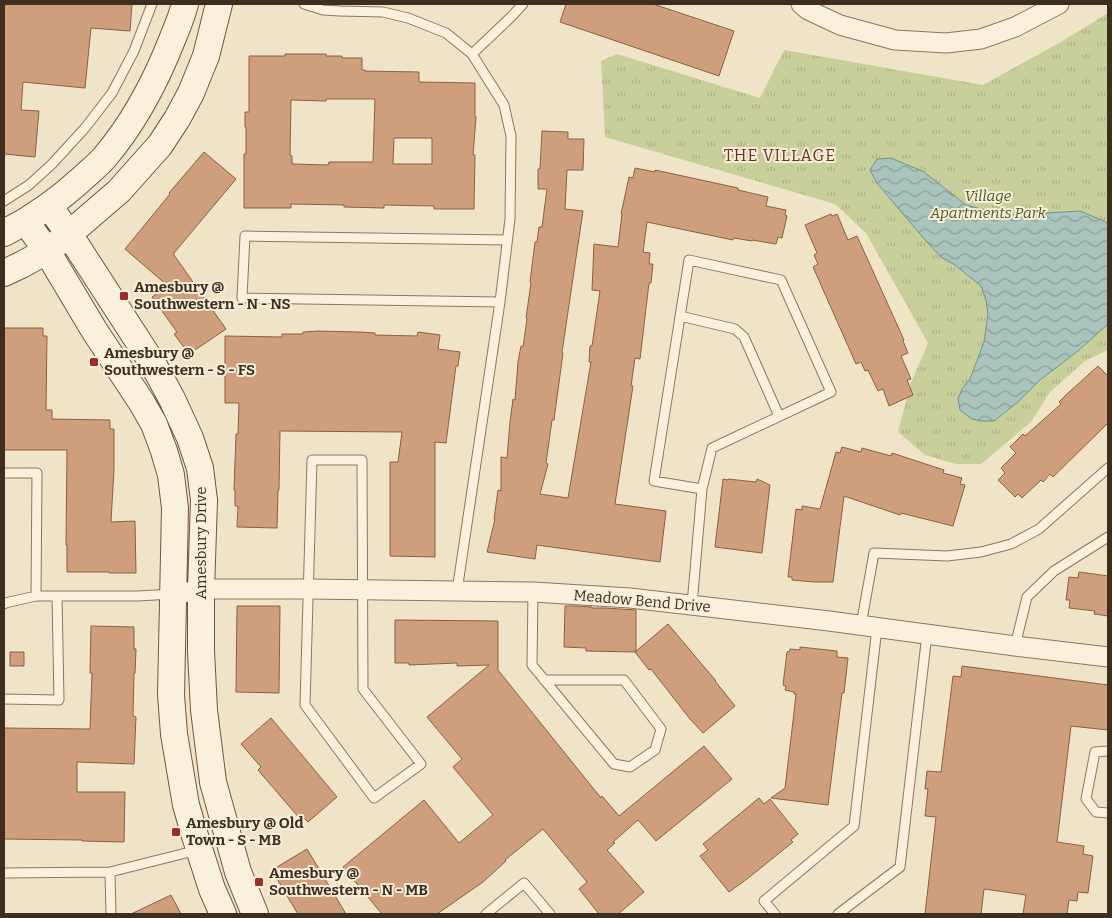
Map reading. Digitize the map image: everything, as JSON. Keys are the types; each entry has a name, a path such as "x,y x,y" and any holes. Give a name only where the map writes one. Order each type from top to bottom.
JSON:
{"street":[{"path":"15,227 49,206 70,190 103,160 129,126 167,53 185,4"},
{"path":"4,272 21,265 69,234 118,191 160,145 191,93 206,56 219,4"},
{"path":"801,4 808,10 840,24 895,40 946,43 981,39 1015,27 1059,4"},
{"name":"Amesbury Drive","path":"49,206 153,364 190,438 200,468 204,500 201,591 201,651 204,710 213,782 238,872 255,914"},
{"name":"Amesbury Drive","path":"15,227 46,250 94,330 142,403 154,424 164,451 171,475 175,508 171,695 174,734 186,805 212,890 223,914"},
{"name":"Meadow Bend Drive","path":"172,594 213,590 308,589 533,592 630,598 1108,657"},
{"path":"199,850 230,844"}],"lane":[{"path":"4,201 29,185 52,164 112,93 134,51 152,4"},
{"path":"304,4 323,10 383,12 408,18 446,33 472,54 504,105 511,136 510,219 500,302 457,591"},
{"path":"472,54 523,4"},
{"path":"500,302 242,298 245,236 507,240"},
{"path":"692,605 702,489 712,448 831,392 781,280 689,260 654,481 702,489"},
{"path":"680,316 735,330 744,337 779,416"},
{"path":"312,460 362,460 363,689 421,764 374,798 305,705 308,589 312,460"},
{"path":"775,914 764,901 854,826 874,554 947,556 981,552 1011,544 1039,529 1108,468"},
{"path":"4,472 37,473 36,596"},
{"path":"1015,646 1027,597 1054,572 1108,537"},
{"path":"533,592 532,666 614,764 630,767 655,750 661,729 624,680 544,680"},
{"path":"4,604 36,596 172,594"},
{"path":"4,699 58,700 57,596"},
{"path":"838,914 900,867 927,634"},
{"path":"1108,751 1095,752 1086,799 1096,812 1108,813"},
{"path":"4,873 110,872 199,850"},
{"path":"110,872 111,914"},
{"path":"486,914 524,883 550,914"}],"green space":[{"name":"Village Apartments Park","path":"1108,13 1108,350 1085,361 1050,392 1031,422 981,464 956,464 925,455 898,432 910,385 928,343 866,233 835,204 605,137 601,61 617,54 760,98 784,50 983,85 1066,39"}],"water":[{"path":"891,158 924,172 966,205 1011,215 1080,211 1108,224 1108,324 994,421 972,419 960,410 958,399 962,389 970,379 984,342 988,314 981,286 955,265 941,257 877,183 870,170 877,159"}],"building":[{"path":"4,4 132,4 130,31 91,28 85,88 23,82 21,110 39,111 35,157 4,154"},
{"path":"566,4 653,4 734,31 719,76 560,22"},
{"path":"285,54 326,54 326,56 342,56 342,58 362,58 362,70 365,71 419,72 419,82 475,83 474,209 434,209 434,206 384,205 384,208 291,204 291,208 244,208 245,112 249,112 249,56 285,56","holes":["326,99 375,99 373,162 329,162 328,165 292,164 292,156 290,155 291,100 326,101","394,138 432,138 432,164 393,164"]},
{"path":"542,131 568,132 568,139 584,139 583,170 567,170 565,209 583,211 554,420 552,420 546,463 548,464 540,494 568,498 591,362 589,362 590,346 592,346 600,291 592,290 594,244 618,247 621,214 629,177 633,178 635,168 655,172 655,170 738,188 738,190 768,197 766,206 786,210 785,215 787,216 782,238 778,237 776,244 734,238 733,240 647,222 643,252 650,253 649,264 653,264 651,283 649,283 640,359 635,358 631,386 633,386 615,504 666,511 660,562 537,545 535,559 487,552 495,519 498,490 501,491 501,457 507,458 518,362 521,346 523,347 527,319 535,242 537,242 539,227 542,227 547,189 538,189"},
{"path":"204,152 236,179 174,255 226,329 189,354 174,334 177,332 152,297 168,286 125,249"},
{"path":"831,214 832,216 837,214 848,240 857,236 904,340 908,353 901,356 911,379 907,380 913,395 889,406 883,389 878,391 868,370 865,371 861,362 856,364 813,267 818,264 814,255 817,253 805,225"},
{"path":"4,328 43,328 43,336 47,336 46,410 52,410 52,419 110,420 110,429 114,429 111,522 135,521 136,573 67,572 67,450 4,450"},
{"path":"319,331 417,336 418,332 440,335 438,349 460,352 458,366 456,366 446,443 435,442 435,557 390,556 390,462 398,462 402,432 280,431 277,528 237,527 238,506 235,506 234,490 239,403 225,403 225,336 282,337 282,334 303,334 303,332"},
{"path":"1098,366 1108,376 1108,423 1053,477 1050,474 1043,482 1041,480 1022,498 1018,494 1015,497 998,480 1005,473 1001,468 1016,453 1010,447 1023,434 1025,436 1061,404 1059,402"},
{"path":"842,447 861,452 862,448 891,456 892,453 944,470 943,473 962,478 960,484 965,485 953,526 901,513 900,515 844,496 833,582 792,580 792,577 788,577 796,509 802,510 802,506 820,509 836,452 840,453"},
{"path":"723,479 756,482 757,479 770,485 762,553 715,547"},
{"path":"1079,572 1108,576 1108,616 1094,614 1095,611 1069,608 1070,600 1066,600 1069,577 1078,578"},
{"path":"237,606 280,606 279,693 236,692"},
{"path":"565,606 636,610 636,652 586,651 586,648 564,647"},
{"path":"395,620 498,621 498,670 601,798 602,796 619,816 704,746 732,779 656,841 638,820 613,842 615,843 607,850 644,892 618,914 599,914 579,889 587,882 543,829 505,860 483,882 437,914 382,914 343,867 424,800 459,843 493,815 453,767 462,759 427,717 489,665 457,666 457,663 409,665 409,663 395,663"},
{"path":"668,624 735,706 703,733 635,652"},
{"path":"91,626 134,627 134,649 136,649 133,716 136,717 134,764 77,762 77,792 125,792 124,842 4,839 4,728 90,729"},
{"path":"800,647 837,651 837,657 848,658 828,805 771,798 785,788 796,694 785,690 786,686 783,685 787,652 790,649 800,650"},
{"path":"10,652 24,652 24,666 10,666"},
{"path":"962,666 1108,685 1108,730 1071,726 1057,842 1084,846 1083,854 1093,856 1088,893 1078,892 1077,901 1069,900 1067,914 1023,914 1026,895 984,889 981,914 925,914 936,817 925,816 928,789 925,789 927,771 941,772 953,676 961,677"},
{"path":"271,718 337,797 308,822 304,818 301,820 258,770 261,767 241,744"},
{"path":"759,798 764,804 770,799 798,834 791,840 793,842 729,892 700,856 708,850 703,844"},
{"path":"307,849 346,914 298,914 287,896 272,870"},
{"path":"171,895 181,914 131,914"}],"place":[{"name":"Amesbury @ Southwestern - N - NS","path":"124,296"},
{"name":"Amesbury @ Southwestern - S - FS","path":"94,362"},
{"name":"Amesbury @ Old Town - S - MB","path":"176,832"},
{"name":"Amesbury @ Southwestern - N - MB","path":"259,882"}],"district":[{"name":"THE VILLAGE","path":"780,155"}]}
